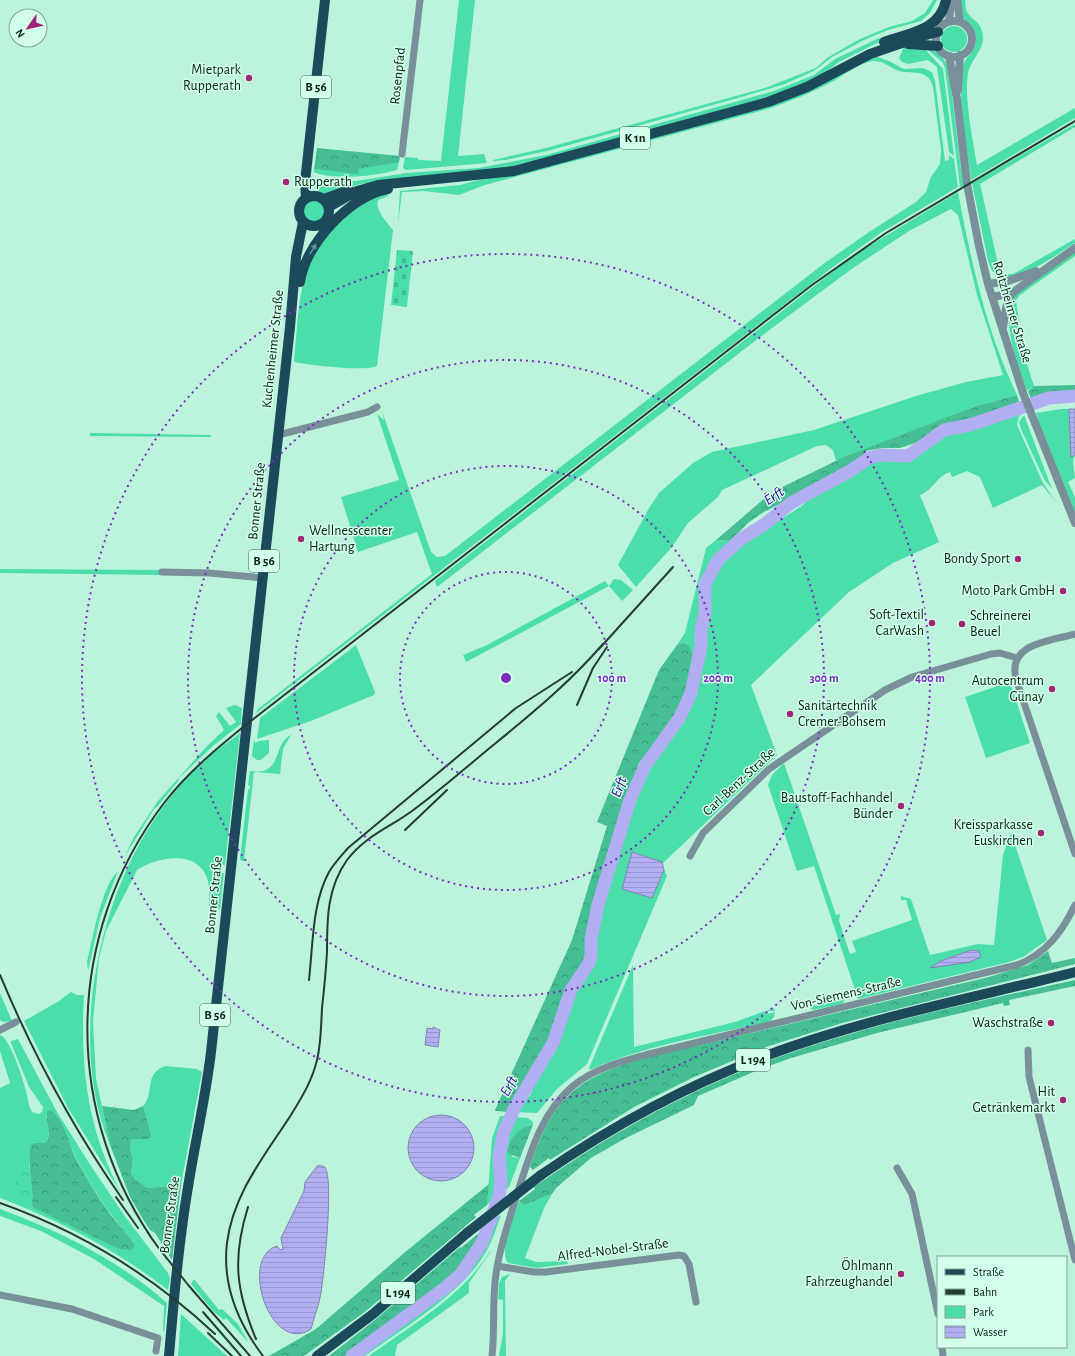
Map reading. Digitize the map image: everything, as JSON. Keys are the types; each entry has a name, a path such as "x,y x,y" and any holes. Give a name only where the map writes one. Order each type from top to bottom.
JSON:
{"main road":[{"name":"B 56","path":"319,200 305,182 325,0"},
{"name":"K 1n","path":"828,77 835,67 856,54 883,42 931,25 940,15 946,0"},
{"name":"K 1n","path":"319,200 394,182 514,171 538,165 783,97 828,77 870,54 902,43 906,40 938,32"},
{"name":"K 1n","path":"902,43 938,46"},
{"name":"K 1n","path":"290,312 296,302 303,268 312,249 335,222 362,199 384,190 458,184 471,176"},
{"path":"319,200 329,214 326,220 319,225 308,224 299,215 301,202 319,200"},
{"name":"Kuchenheimer Straße","path":"278,435 297,250 308,224"},
{"name":"Bonner Straße","path":"169,1356 174,1295 185,1208 210,1065 278,435"},
{"name":"L 194","path":"317,1356 373,1314 467,1233 541,1175 599,1137 665,1100 724,1072 769,1054 863,1025 1075,972"}],"street":[{"name":"Rosenpfad","path":"402,154 420,0"},
{"path":"949,22 951,0"},
{"path":"957,0 960,22 969,30 972,39 968,50 960,55 949,56 942,52 938,46 936,39 938,32 942,26 949,22 960,22"},
{"name":"Roitzheimer Straße","path":"957,99 960,55"},
{"name":"Roitzheimer Straße","path":"949,56 957,99 968,184 979,246 988,284 1023,393 1075,523"},
{"path":"993,297 1012,293 1045,267 1075,248"},
{"path":"988,284 1008,281 1045,267"},
{"path":"1003,330 1006,308 1012,293"},
{"path":"278,435 368,412 377,406"},
{"path":"162,572 209,573 262,578"},
{"path":"1075,634 1027,647 1017,658 1015,664 1016,679 1075,854"},
{"name":"Carl-Benz-Straße","path":"690,856 704,833 769,770 885,690 918,675 991,654 1000,653 1017,658"},
{"name":"Von-Siemens-Straße","path":"497,1266 524,1173 542,1126 557,1101 580,1080 598,1070 645,1055 1017,965 1036,956 1049,945 1060,931 1075,905"},
{"path":"0,1030 16,1022"},
{"path":"1028,1050 1029,1077 1075,1260"},
{"path":"897,1168 912,1194 937,1309"},
{"name":"Alfred-Nobel-Straße","path":"497,1266 534,1272 546,1272 679,1254 684,1256 689,1264 696,1302"},
{"path":"492,1356 497,1266"},
{"path":"0,1295 72,1309 158,1338 156,1351"}],"green space":[{"path":"459,0 475,0 458,156 484,154 487,163 406,170 403,168 405,157 418,158 418,160 441,161"},
{"path":"933,0 937,0 930,13 921,21 888,30 864,40 832,57 814,71 785,84 551,150 506,160 493,161 765,88 816,68 827,58 858,40 889,27 912,21 925,13"},
{"path":"960,0 965,0 966,11 979,24 983,37 979,52 969,69 967,84 967,95 977,165 1075,108 1075,118 971,180 963,125 961,83 963,65 975,47 976,34 972,27 963,18"},
{"path":"954,26 963,30 967,39 963,48 954,52 945,48 941,39 945,30"},
{"path":"879,38 883,40 839,62 819,77 779,94 512,167 386,180 361,184 325,195 320,193 315,187 334,180 356,181 406,173 478,168 546,155 774,91 814,75 835,59"},
{"path":"904,47 923,47 943,69 954,156 949,152 937,67 928,60 908,64 902,62 899,58"},
{"path":"927,49 931,49 938,53 946,62 949,70 963,186 960,187 945,68 943,63"},
{"path":"875,56 904,69 923,68 932,72 935,81 945,161 949,160 949,155 954,159 958,187 882,232 833,267 255,714 258,709 432,574 417,532 358,552 341,497 399,480 377,414 384,420 382,411 431,552 437,557 445,556 826,262 916,202 926,192 931,177 940,164 941,150 933,87 929,78 925,75 896,70 877,61 867,62 830,83 793,100 771,108 485,185 459,195 424,191 402,192 398,224 400,191 460,185 510,175 761,108"},
{"path":"1075,124 1075,127 980,184 999,268 1004,274 1013,274 1075,239 1075,243 1039,266 1019,275 1009,278 1000,278 992,271 988,261 972,183"},
{"path":"317,148 400,156 399,162 358,169 359,174 314,169"},
{"path":"399,162 397,170 367,176 343,177 322,175 314,172 314,169 359,173 357,169"},
{"path":"958,192 974,270 988,321 1006,371 1017,395 976,406 836,461 833,450 826,445 817,446 722,490 718,497 688,523 672,547 636,587 618,565 659,493 693,463 712,452 814,430 916,396 966,382 1003,375 977,295 958,215 951,209 909,231 853,268 768,331 437,587 435,581 840,266 869,246"},
{"path":"388,193 388,196 378,200 378,208 382,216 393,230 377,366 371,368 350,368 295,362 300,297 306,273 314,254 327,236 349,213 368,201"},
{"path":"314,199 323,202 326,211 323,220 314,223 305,220 302,211 305,202"},
{"path":"397,250 413,251 407,307 391,305"},
{"path":"1075,252 1075,256 1020,295 1016,300 1023,352 1034,386 1026,391 1012,342 1009,316 1011,304 1016,294"},
{"path":"1075,385 1075,393 1055,395 1032,401 1028,391 1034,386"},
{"path":"1017,395 1020,405 982,416 965,424 946,427 928,439 900,448 882,448 866,451 855,466 762,513 748,523 730,541 716,540 772,492 844,457 976,406"},
{"path":"1069,409 1071,456 1075,455 1073,462 1075,478 1068,482 1075,497 1075,513 1037,420 1036,413"},
{"path":"1022,410 1024,413 1019,416 1017,425 1043,483 1056,502 1042,485 993,508 980,477 967,471 952,477 950,472 945,474 920,495 939,542 893,563 849,592 751,685 777,755 662,864 662,862 632,853 664,869 667,876 587,1064 557,1089 537,1113 515,1112 531,1094 535,1081 554,1050 562,1030 570,1001 577,986 591,967 595,954 595,940 602,905 627,819 635,799 640,777 675,732 686,712 701,667 704,647 708,584 725,557 744,539 766,529 803,505 811,497 847,478 873,459 912,460 917,457 924,447 947,433 970,431"},
{"path":"1024,415 1052,489 1044,479 1021,429 1019,422"},
{"path":"90,433 211,435 211,437 90,436"},
{"path":"716,540 730,541 714,561 702,583 701,597 703,605 697,632 698,644 696,660 689,645 683,643 677,645 685,633 706,548"},
{"path":"0,569 163,570 163,575 0,573"},
{"path":"614,579 621,580 633,590 622,601 609,586"},
{"path":"605,581 609,586 466,662 463,655 487,645"},
{"path":"683,643 689,645 696,660 689,692 681,712 667,733 639,763 621,815 603,883 595,905 584,965 569,985 563,999 551,1041 509,1112 496,1111 495,1110 572,940 607,826 597,822 659,670 677,645"},
{"path":"356,645 375,692 374,695 311,721 257,739 260,718"},
{"path":"1010,682 1030,743 986,758 965,697"},
{"path":"235,705 242,708 241,724 213,746 178,779 179,780 154,809 125,856 134,837 158,801 207,746 224,730 216,716 219,712 230,726 236,722 226,708"},
{"path":"240,733 225,865 211,864 211,871 224,873 220,909 209,909 207,878 202,869 195,863 185,859 175,858 165,859 145,865 137,870 106,931 100,952 106,928 120,885 138,846 160,811 194,769"},
{"path":"291,735 283,749 280,774 254,772 244,861 242,861 240,859 248,789 250,789 250,786 248,785 250,771 263,771 269,768 276,759 282,743"},
{"path":"254,739 255,743 269,740 269,753 261,760 257,760 252,756"},
{"path":"784,763 836,915 840,914 839,921 850,954 856,952 852,941 912,920 906,900 901,900 901,896 911,899 930,955 978,944 994,945 1003,855 1011,833 1047,940 1023,957 1009,962 858,999 814,866 797,871 768,785 772,775"},
{"path":"118,871 100,918 88,971 87,962 102,900 112,879"},
{"path":"1048,951 1052,963 1075,958 1075,964 842,1023 766,1047 694,1077 634,1107 550,1160 549,1158 533,1170 530,1167 548,1123 559,1106 572,1092 587,1081 604,1072 649,1057 989,977 1028,965"},
{"path":"99,959 93,1020 96,1078 110,1145 97,1105 91,1062 91,1017"},
{"path":"633,965 634,1047 735,1022 774,1008 775,1011 766,1011 767,1014 775,1012 774,1017 770,1022 656,1047 611,1061 590,1070 589,1068"},
{"path":"1075,980 1075,986 1009,1000 1010,1005 1004,1006 1003,1003 877,1033 791,1058 758,1070 698,1096 694,1105 624,1139 591,1158 556,1188 552,1194 524,1205 519,1201 535,1189 534,1187 618,1133 676,1101 737,1073 805,1048 881,1025"},
{"path":"71,992 77,995 84,995 83,1047 88,1097 100,1145 109,1169 121,1193 68,1108 24,1021 59,1001"},
{"path":"0,993 12,1021 3,1022 0,1020"},
{"path":"845,998 844,1002 841,1004 813,1010 809,1007"},
{"path":"0,1035 8,1043 16,1060 32,1112 39,1114 42,1112 43,1107 29,1087 11,1043 11,1041 18,1039 57,1112 89,1163 124,1215 168,1273 170,1279 168,1290 108,1249 45,1216 0,1198 0,1088 10,1083 0,1051","holes":["52,1112 94,1190 131,1239 59,1219 32,1207 33,1198 29,1166 30,1149 47,1141 50,1128 46,1116"]},
{"path":"165,1066 197,1069 202,1072 181,1185 148,1188 135,1179 131,1173 133,1159 130,1149 131,1139 148,1139 152,1137 143,1106 148,1096 154,1074"},
{"path":"102,1106 134,1110 143,1106 152,1137 148,1139 131,1139 130,1149 133,1159 131,1173 135,1179 148,1188 181,1185 172,1260 155,1233 150,1230 144,1221 130,1197 110,1145"},
{"path":"50,1110 55,1114 63,1126 76,1159 94,1190 109,1212 133,1242 135,1246 131,1250 119,1249 32,1207 29,1160 31,1145 47,1141 49,1133 47,1112"},
{"path":"500,1116 508,1116 501,1134 498,1148 498,1187 493,1199 487,1205 492,1138"},
{"path":"513,1117 528,1118 533,1122 533,1125 520,1130 509,1145 507,1150 513,1157 520,1158 509,1187 503,1192 501,1161 502,1147"},
{"path":"533,1125 520,1158 509,1154 507,1150 516,1133 528,1126"},
{"path":"24,1159 30,1160 29,1166 33,1198 26,1201 15,1197 14,1187"},
{"path":"489,1184 487,1205 474,1215 476,1217 366,1311 304,1356 269,1356 316,1329 404,1253"},
{"path":"552,1194 544,1208 525,1258 536,1262 567,1261 568,1264 536,1268 508,1263 505,1257 506,1241 519,1201 524,1205"},
{"path":"0,1209 66,1237 109,1260 129,1273 167,1303 164,1333 164,1306 94,1259 41,1231 0,1216"},
{"path":"501,1215 494,1236 487,1250 474,1269 461,1283 430,1310 365,1356 357,1356 461,1278 481,1253 490,1224"},
{"path":"485,1228 472,1256 451,1281 348,1356 329,1356 376,1319 460,1247 461,1248"},
{"path":"490,1251 469,1283 469,1293 397,1345 395,1356 369,1356 435,1309 450,1296 465,1282"},
{"path":"510,1274 505,1281 506,1356 499,1356 503,1334 503,1300 498,1299 499,1284 502,1277"},
{"path":"194,1279 219,1310 222,1309 238,1324 249,1343 226,1318 224,1320 214,1312 191,1284"},
{"path":"181,1314 227,1356 178,1356"}],"water":[{"path":"1069,409 1075,409 1075,455 1071,457"},
{"path":"632,852 662,862 664,870 652,898 622,889"},
{"path":"971,950 979,951 981,957 970,962 930,968 941,961"},
{"path":"433,1027 440,1030 438,1047 425,1045 427,1028 433,1029"},
{"path":"441,1115 454,1117 469,1130 472,1135 474,1148 472,1161 459,1176 454,1179 441,1181 428,1179 413,1166 410,1161 408,1148 410,1135 423,1120 428,1117"},
{"path":"318,1165 325,1167 328,1175 329,1189 328,1227 320,1298 311,1329 296,1334 283,1329 272,1318 264,1302 260,1285 260,1268 266,1254 277,1246 280,1250 283,1249 281,1238 304,1191 305,1182"}],"waterway":[{"name":"Erft","path":"352,1356 445,1288 461,1274 482,1243 499,1197 501,1181 499,1156 504,1131 516,1105 553,1043 571,990 589,963 591,955 591,939 598,905 630,800 645,766 680,717 691,693 701,646 701,630 705,613 705,584 718,560 741,539 765,524 791,503 850,471 869,458 881,455 908,456 944,430 970,425 1049,398 1075,396"}],"railway":[{"path":"160,1250 128,1198 105,1142 92,1085 87,1026 93,968 107,910 131,855 164,803 183,781 214,751 247,724 812,285 886,233 1075,121"},
{"path":"599,649 673,567"},
{"path":"263,1356 246,1330 234,1303 227,1274 227,1243 230,1225 243,1192 261,1160 299,1102 315,1068 320,1041 327,959 328,916 332,893 340,871 355,851 371,837 407,815 539,707 578,671 603,644"},
{"path":"577,705 593,668 607,647"},
{"path":"309,980 314,924 319,897 323,884 333,865 338,859 348,848 516,708 572,672"},
{"path":"405,830 447,790"},
{"path":"0,975 26,1034 71,1119 123,1200"},
{"path":"116,1197 138,1228"},
{"path":"0,1203 59,1227 114,1257 141,1274 166,1293 215,1334"},
{"path":"248,1207 240,1242 238,1274 244,1305 256,1339"},
{"path":"157,1246 189,1286 250,1356"},
{"path":"203,1312 241,1356"},
{"path":"208,1333 232,1356"}],"place":[{"name":"Mietpark Rupperath","path":"249,78"},
{"name":"Rupperath","path":"286,182"},
{"name":"Wellnesscenter Hartung","path":"301,539"},
{"name":"Bondy Sport","path":"1018,559"},
{"name":"Moto Park GmbH","path":"1063,591"},
{"name":"Soft-Textil CarWash","path":"932,623"},
{"name":"Schreinerei Beuel","path":"962,624"},
{"name":"Autocentrum Günay","path":"1052,689"},
{"name":"Sanitärtechnik Cremer-Bohsem","path":"790,714"},
{"name":"Baustoff-Fachhandel Bünder","path":"901,806"},
{"name":"Kreissparkasse Euskirchen","path":"1041,833"},
{"name":"Waschstraße","path":"1051,1023"},
{"name":"Hit Getränkemarkt","path":"1063,1100"},
{"name":"Öhlmann Fahrzeughandel","path":"901,1274"}]}
